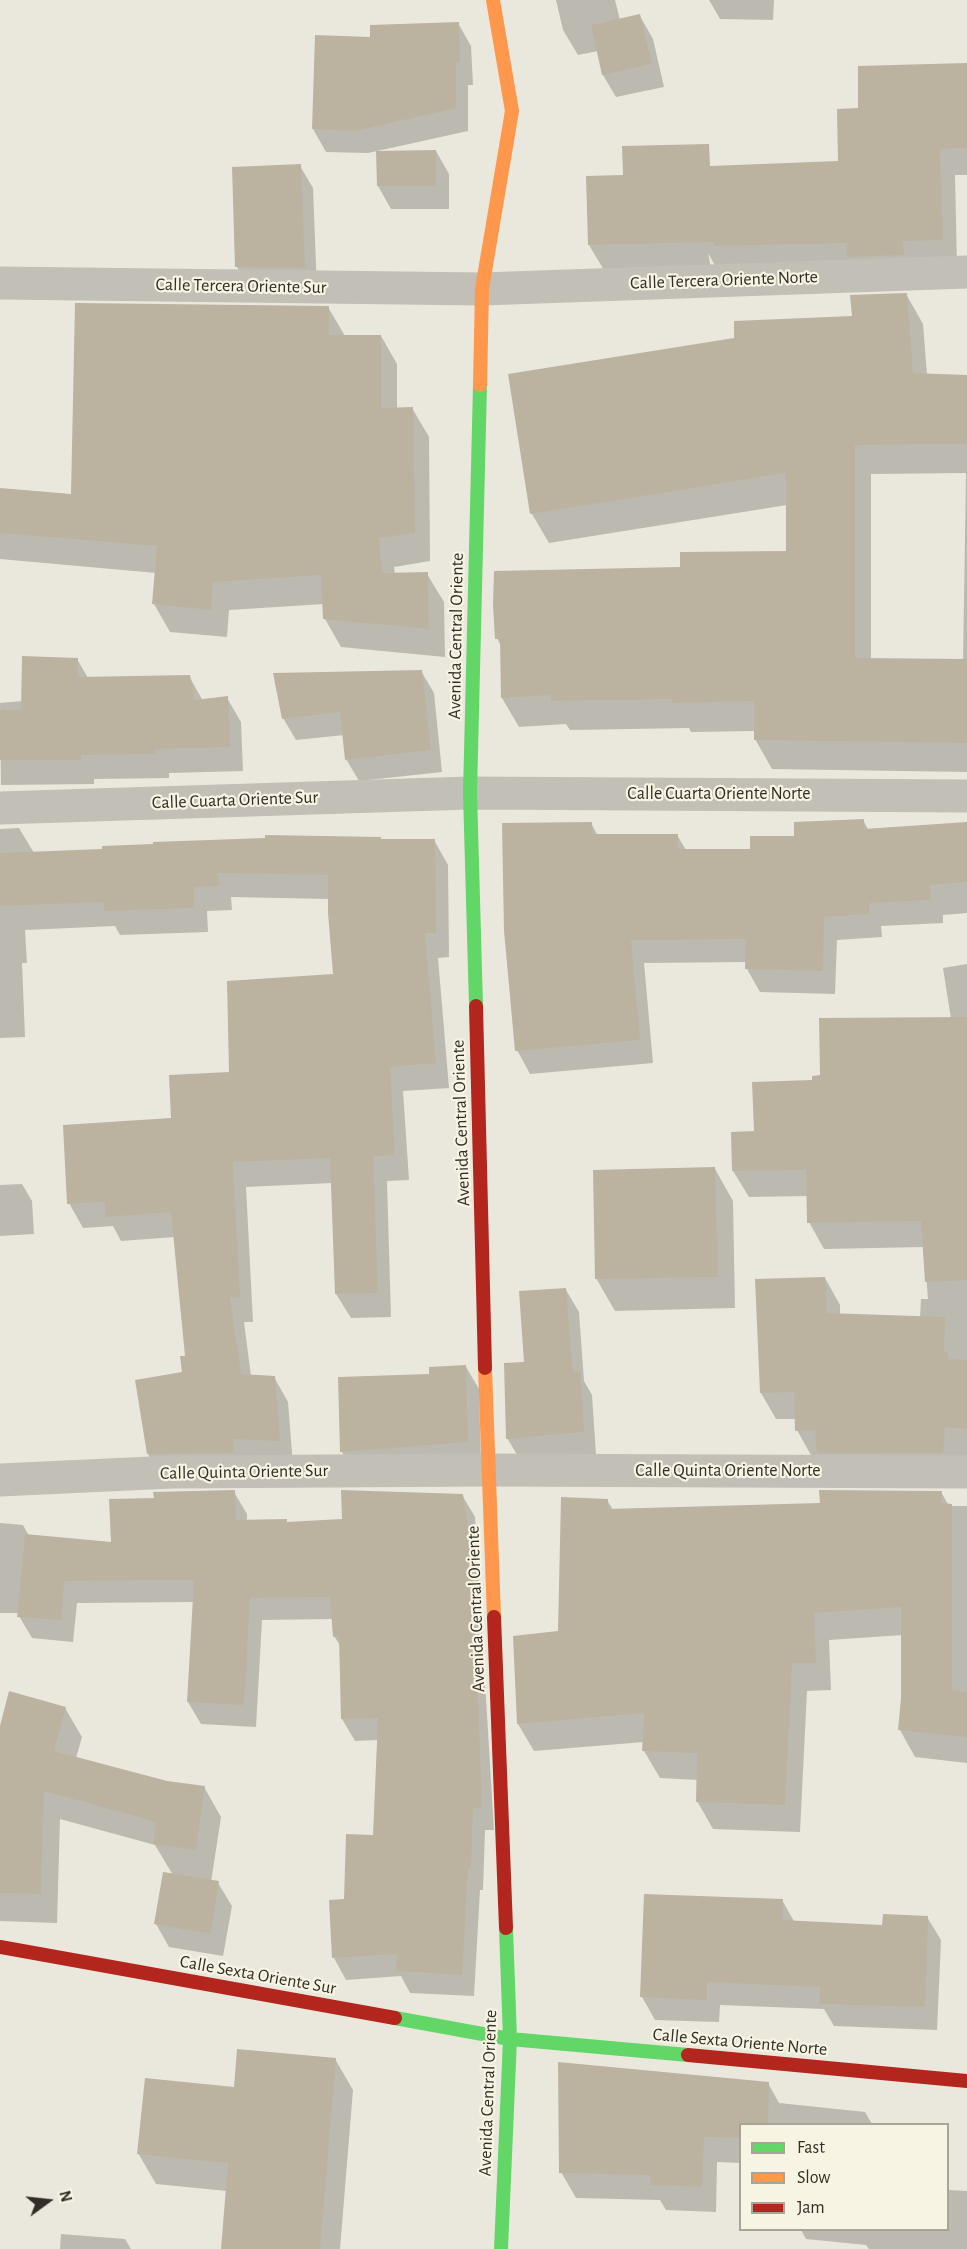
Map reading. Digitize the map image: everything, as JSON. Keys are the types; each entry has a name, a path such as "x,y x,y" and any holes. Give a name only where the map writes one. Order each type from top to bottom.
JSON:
{"street":[{"name":"Avenida Central Oriente","path":"493,0 512,111 482,289 470,793 488,1470 510,2039 501,2249"},
{"name":"Calle Tercera Oriente Norte","path":"482,289 967,272"},
{"name":"Calle Tercera Oriente Sur","path":"0,283 482,289"},
{"name":"Calle Cuarta Oriente Norte","path":"470,793 967,796"},
{"name":"Calle Cuarta Oriente Sur","path":"0,808 470,793"},
{"name":"Calle Quinta Oriente Norte","path":"488,1470 967,1472"},
{"name":"Calle Quinta Oriente Sur","path":"0,1480 172,1472 488,1470"},
{"name":"Calle Sexta Oriente Sur","path":"0,1947 510,2039"},
{"name":"Calle Sexta Oriente Norte","path":"510,2039 967,2081"}],"building":[{"path":"640,14 652,64 602,75 591,25"},
{"path":"459,22 460,62 456,63 456,108 355,131 312,129 315,35 370,37 370,25"},
{"path":"967,63 967,148 940,149 943,240 903,241 904,255 847,257 846,243 714,246 713,242 588,245 586,176 623,175 622,146 709,144 710,166 838,161 837,109 858,108 858,66"},
{"path":"436,150 436,186 377,186 376,151"},
{"path":"301,164 305,268 235,267 232,167"},
{"path":"907,293 913,373 967,375 967,444 855,445 855,658 967,659 967,743 754,740 754,701 672,703 672,699 551,701 551,695 501,698 500,639 495,639 493,605 494,571 680,567 680,552 786,551 786,473 530,514 508,374 734,338 734,321 852,316 850,295"},
{"path":"75,303 329,306 329,335 381,335 381,408 413,407 415,533 379,538 382,573 428,572 429,629 323,619 321,575 213,582 211,610 152,604 157,546 0,533 0,488 71,494"},
{"path":"22,656 78,658 78,677 190,675 195,700 228,696 230,747 155,749 155,754 81,755 81,760 0,760 0,710 21,710"},
{"path":"422,670 431,750 345,760 340,712 282,719 273,673"},
{"path":"864,819 864,829 967,822 967,882 930,885 931,900 869,903 869,914 824,917 823,971 745,969 746,939 631,940 640,1040 515,1051 504,931 502,823 592,822 592,834 678,834 678,849 750,849 750,836 794,836 794,822"},
{"path":"265,835 435,839 436,933 425,933 436,1063 390,1067 395,1155 373,1156 378,1293 335,1294 330,1158 233,1162 240,1297 230,1298 241,1374 275,1376 280,1441 233,1439 234,1453 147,1454 135,1380 182,1372 180,1356 185,1356 171,1212 106,1217 105,1202 67,1204 63,1125 171,1118 169,1075 229,1072 227,981 333,974 328,913 328,875 218,873 219,886 194,887 194,908 104,911 104,902 0,906 0,853 102,849 102,846 153,844 153,842 265,838"},
{"path":"967,1017 967,1280 925,1282 921,1221 807,1223 806,1170 732,1171 731,1132 754,1131 752,1082 812,1080 812,1076 820,1075 819,1018"},
{"path":"715,1167 718,1277 595,1279 593,1170"},
{"path":"825,1277 827,1313 945,1317 944,1352 948,1352 948,1359 967,1360 967,1429 945,1427 943,1453 817,1453 815,1430 795,1431 794,1392 760,1393 755,1279"},
{"path":"566,1288 573,1372 580,1371 584,1432 506,1439 504,1363 524,1362 519,1291"},
{"path":"466,1365 468,1442 340,1452 338,1377 429,1374 429,1367"},
{"path":"235,1490 236,1520 287,1519 287,1522 342,1519 341,1490 463,1494 472,1553 470,1554 474,1591 482,1808 473,1808 471,1869 468,1868 462,1975 396,1971 397,1954 332,1958 329,1900 344,1899 346,1834 373,1835 378,1718 341,1719 339,1636 333,1637 330,1597 250,1598 244,1705 187,1702 194,1580 64,1581 61,1620 17,1617 25,1534 111,1542 109,1499 154,1498 153,1492"},
{"path":"819,1490 942,1491 941,1503 952,1504 952,1690 967,1692 967,1737 898,1730 901,1698 901,1607 814,1613 816,1663 792,1663 785,1805 696,1802 697,1753 642,1751 644,1713 517,1724 513,1636 558,1631 561,1497 608,1499 608,1509 820,1503"},
{"path":"9,1691 66,1707 54,1751 167,1781 205,1786 196,1850 153,1844 156,1822 44,1791 41,1894 0,1893 0,1726"},
{"path":"163,1872 219,1881 211,1934 154,1924"},
{"path":"644,1894 783,1899 782,1920 882,1925 883,1914 928,1916 925,2007 819,2004 820,1987 707,1982 707,2000 640,1997"},
{"path":"237,2049 336,2058 320,2249 221,2249 228,2163 137,2154 145,2078 234,2087"},
{"path":"558,2062 769,2082 768,2123 739,2123 739,2138 704,2137 702,2187 650,2185 650,2175 559,2173"}],"traffic: fast":[{"path":"476,1006 470,793 480,385"},
{"path":"501,2249 510,2039 506,1928"},
{"path":"395,2018 510,2039 688,2055"}],"traffic: slow":[{"path":"480,385 482,289 512,111 493,0"},
{"path":"485,1368 494,1617"}],"traffic: jam":[{"path":"476,1006 485,1368"},
{"path":"494,1617 506,1928"},
{"path":"0,1947 395,2018"},
{"path":"688,2055 967,2081"}]}
